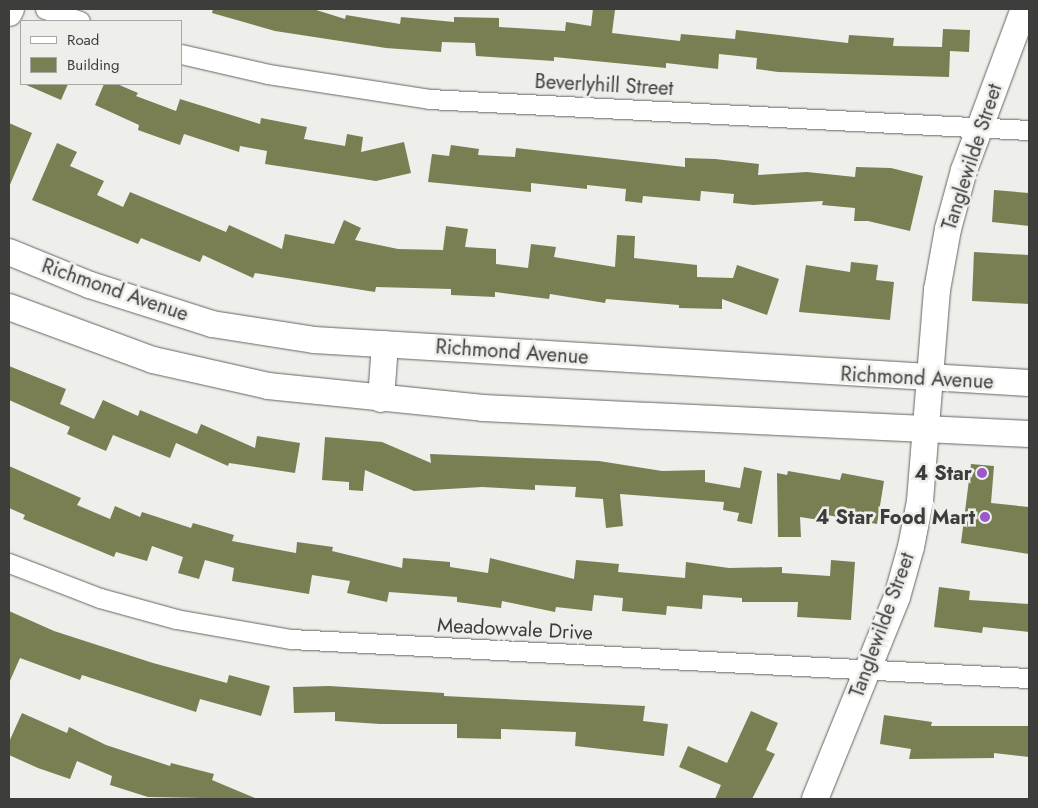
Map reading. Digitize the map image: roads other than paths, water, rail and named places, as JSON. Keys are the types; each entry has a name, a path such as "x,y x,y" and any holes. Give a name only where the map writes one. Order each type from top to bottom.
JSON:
{"main road":[{"path":"9,13 11,9"},
{"name":"Tanglewilde Street","path":"815,799 897,598 911,547 929,379 948,229 979,127 1022,14"},
{"name":"Richmond Avenue","path":"9,252 90,285 212,324 314,340 929,379 1029,383"},
{"path":"9,307 98,342 215,376 268,386 483,408 1029,434"},
{"path":"381,399 385,344"}],"street":[{"path":"45,9 77,20"},
{"name":"Beverlyhill Street","path":"182,54 268,74 429,99 1029,130"},
{"name":"Meadowvale Drive","path":"9,563 100,598 176,619 291,639 1029,678"}],"place":[{"name":"4 Star","path":"982,473"},
{"name":"4 Star Food Mart","path":"985,517"}]}
